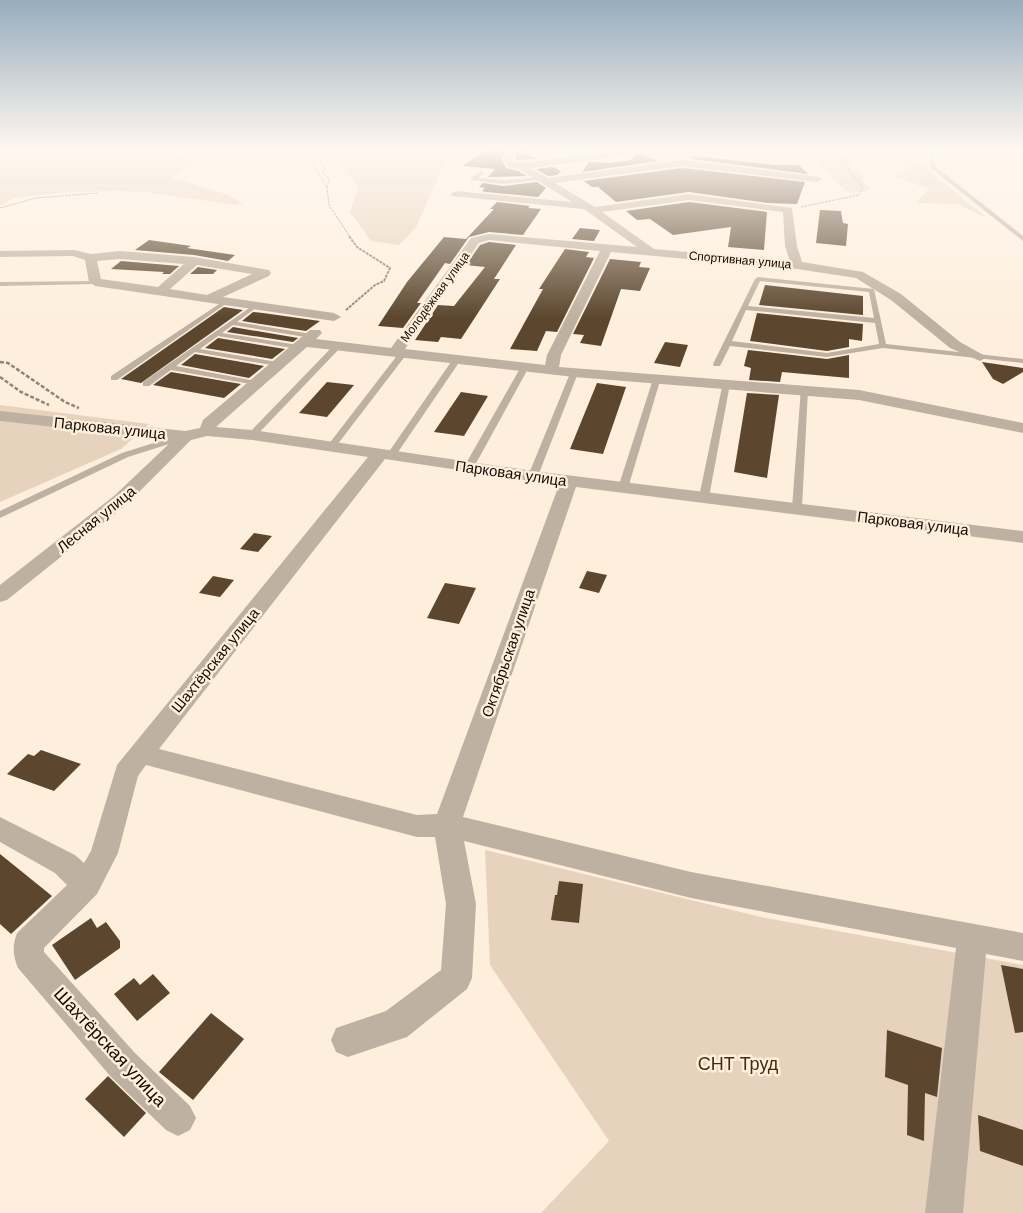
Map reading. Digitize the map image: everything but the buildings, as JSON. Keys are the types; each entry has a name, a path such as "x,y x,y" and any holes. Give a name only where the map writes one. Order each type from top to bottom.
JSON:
{"street":[{"path":"558,205 590,208 621,205"},
{"path":"585,205 654,253"},
{"path":"747,205 788,210 791,246 796,265"},
{"name":"Спортивная улица","path":"476,240 490,237 796,265 859,275 896,296 955,345 980,357"},
{"name":"Молодёжная улица","path":"398,354 476,240"},
{"path":"551,370 554,355 607,248"},
{"path":"0,254 74,253 91,258 120,255 194,262 265,273 208,299"},
{"path":"91,258 95,282 334,317"},
{"path":"161,292 194,262"},
{"path":"207,431 209,423 334,317"},
{"path":"304,342 398,354 656,381 726,384 859,395 1023,428"},
{"name":"Парковая улица","path":"0,416 185,436 207,431 252,435 569,481 1023,537"},
{"name":"Лесная улица","path":"0,595 102,516 151,474 185,436"},
{"name":"Шахтёрская улица","path":"178,1118 123,1066 29,958 28,943 87,885 104,853 126,772 386,455"},
{"name":"Октябрьская улица","path":"447,826 569,481"},
{"path":"140,754 417,826 447,826 691,886 1023,947"},
{"path":"348,1040 395,1025 456,978 461,904 447,826"},
{"path":"0,829 65,864 87,885"},
{"path":"944,1213 972,938"}],"lane":[{"path":"980,205 1023,239"},
{"path":"717,364 758,279 872,290 883,346"},
{"path":"0,284 95,282"},
{"path":"114,378 227,302"},
{"path":"146,384 255,306"},
{"path":"744,308 878,321"},
{"path":"236,324 304,342"},
{"path":"221,334 304,342"},
{"path":"727,344 828,355 883,346 1023,361"},
{"path":"252,435 337,347"},
{"path":"198,351 277,364"},
{"path":"331,447 398,354"},
{"path":"386,455 456,360"},
{"path":"469,467 525,367"},
{"path":"174,368 256,383"},
{"path":"533,476 574,373"},
{"path":"623,488 656,381"},
{"path":"704,497 726,384"},
{"path":"797,508 804,390"},
{"path":"0,515 125,454 185,436"}],"path":[{"path":"329,205 340,225 363,252 390,268 384,281 375,285 340,316 334,317"},
{"path":"788,210 814,205"},
{"path":"0,362 8,363 65,402 81,409"}],"green space":[{"path":"352,205 426,205 416,227 399,245 371,241 350,212"},
{"path":"958,205 971,205 987,218"},
{"path":"0,405 149,424 121,449 0,502"},
{"name":"СНТ Труд","path":"485,850 761,917 1023,965 1023,1213 541,1213 609,1141 490,965"}]}
